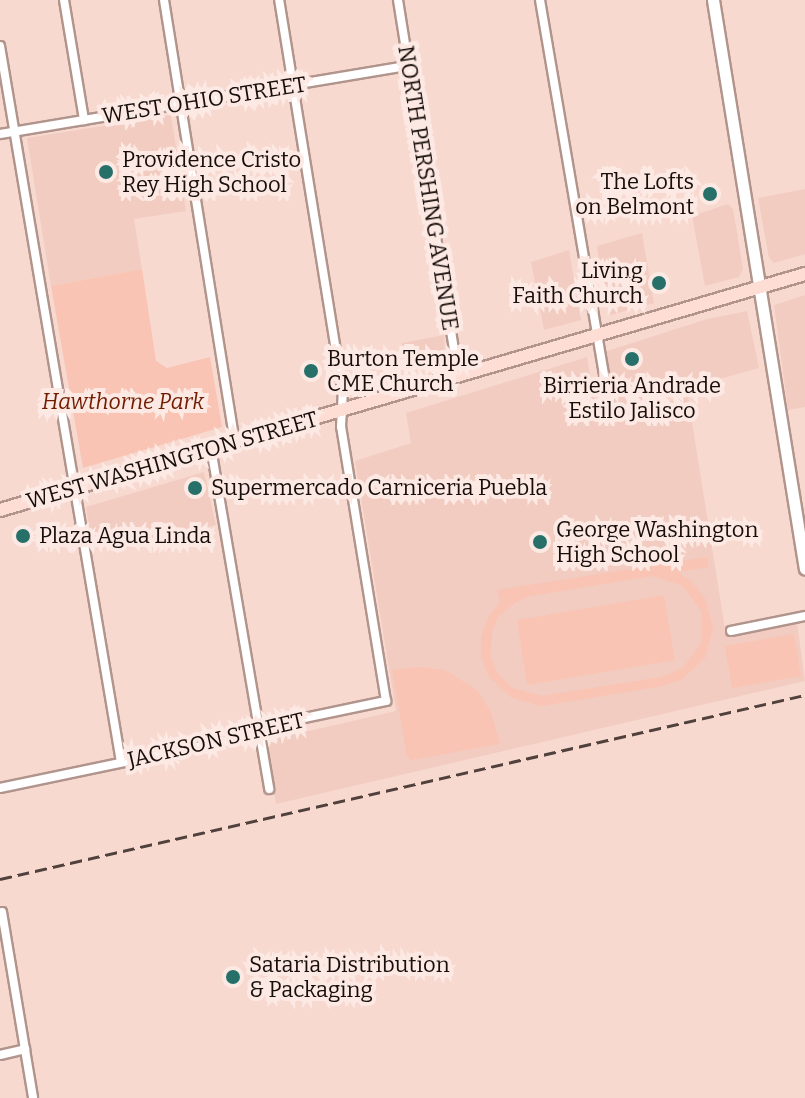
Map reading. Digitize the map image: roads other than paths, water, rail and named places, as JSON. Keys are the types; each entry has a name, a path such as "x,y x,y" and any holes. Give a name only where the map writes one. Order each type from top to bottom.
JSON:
{"main road":[{"path":"713,0 757,288 805,569"},
{"name":"WEST WASHINGTON STREET","path":"0,510 805,274"}],"street":[{"path":"64,0 84,120"},
{"path":"164,0 235,441"},
{"path":"279,0 343,394 342,410"},
{"name":"NORTH PERSHING AVENUE","path":"398,0 458,376"},
{"path":"540,0 610,411"},
{"path":"0,46 121,762"},
{"name":"WEST OHIO STREET","path":"0,134 408,66"},
{"name":"JACKSON STREET","path":"0,788 249,736 266,726 386,701 341,427 342,410"},
{"path":"211,448 269,789"},
{"path":"731,631 805,616"},
{"path":"2,912 33,1098"},
{"path":"0,1055 25,1049"}],"railway":[{"path":"0,879 805,695"}],"place":[{"name":"Providence Cristo Rey High School","path":"106,172"},
{"name":"The Lofts on Belmont","path":"710,194"},
{"name":"Living Faith Church","path":"659,283"},
{"name":"Birrieria Andrade Estilo Jalisco","path":"632,359"},
{"name":"Burton Temple CME Church","path":"311,371"},
{"name":"Supermercado Carniceria Puebla","path":"195,488"},
{"name":"Plaza Agua Linda","path":"23,536"},
{"name":"George Washington High School","path":"540,542"},
{"name":"Sataria Distribution & Packaging","path":"233,977"}],"park label":[{"name":"Hawthorne Park","path":"123,402"}]}
